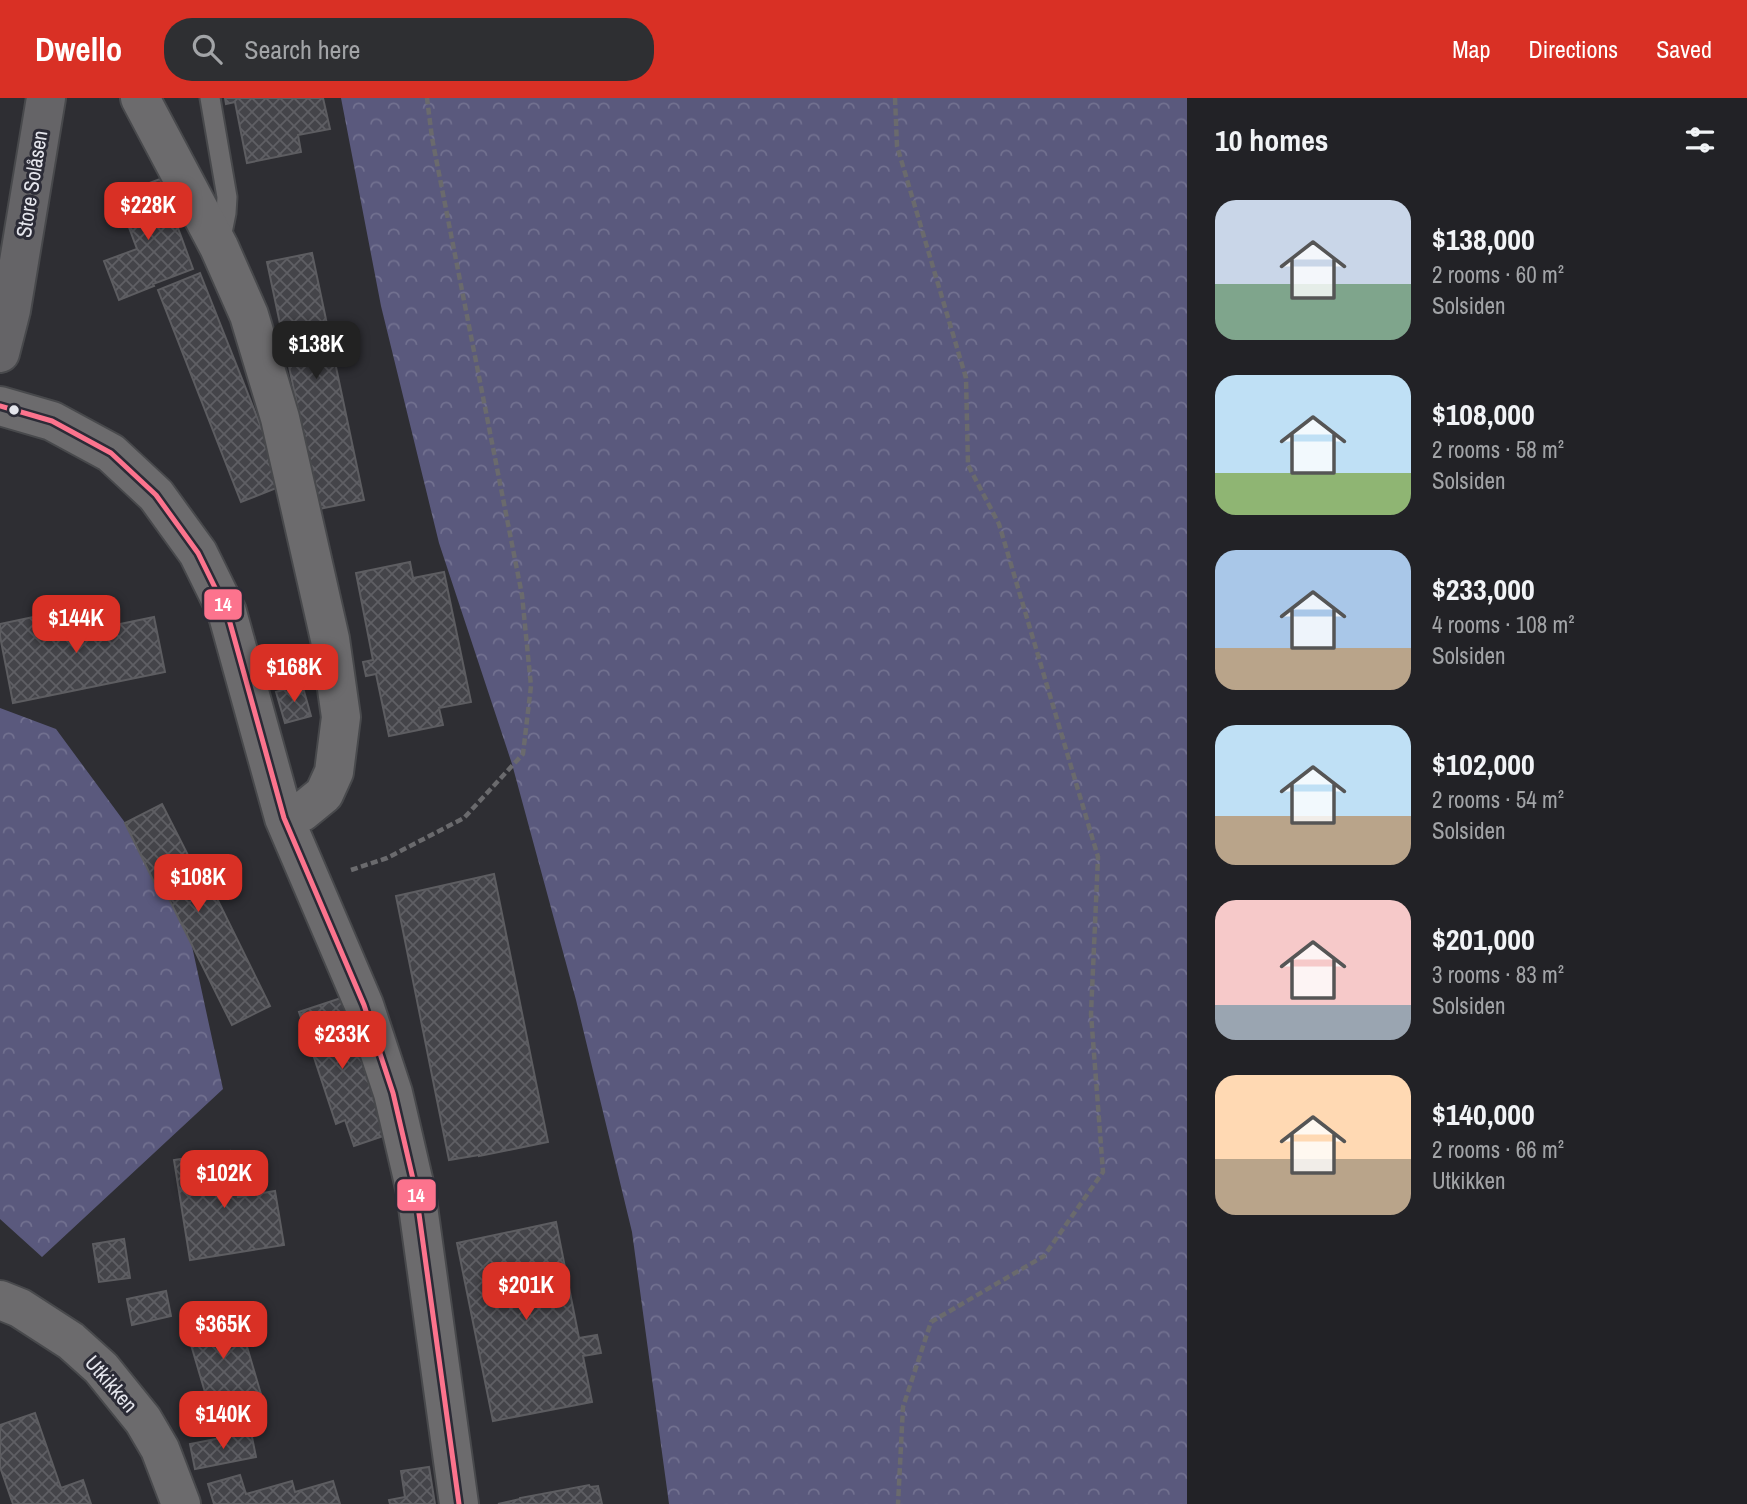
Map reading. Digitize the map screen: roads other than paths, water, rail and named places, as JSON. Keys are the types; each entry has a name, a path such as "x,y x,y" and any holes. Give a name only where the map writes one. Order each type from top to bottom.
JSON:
{"street":[{"name":"Store Solåsen","path":"0,353 11,310 47,98"},
{"path":"140,98 219,247 249,316 280,418 330,639 341,717 334,772 324,794 302,811 284,818"},
{"path":"0,406 52,421 111,453 156,495 198,553 227,612 284,818 364,1005 396,1105 416,1192 459,1504"},
{"name":"Utkikken","path":"0,1300 20,1308 71,1341 101,1368 143,1420 160,1449 181,1504"}],"lane":[{"path":"210,98 227,197 219,247"}]}
